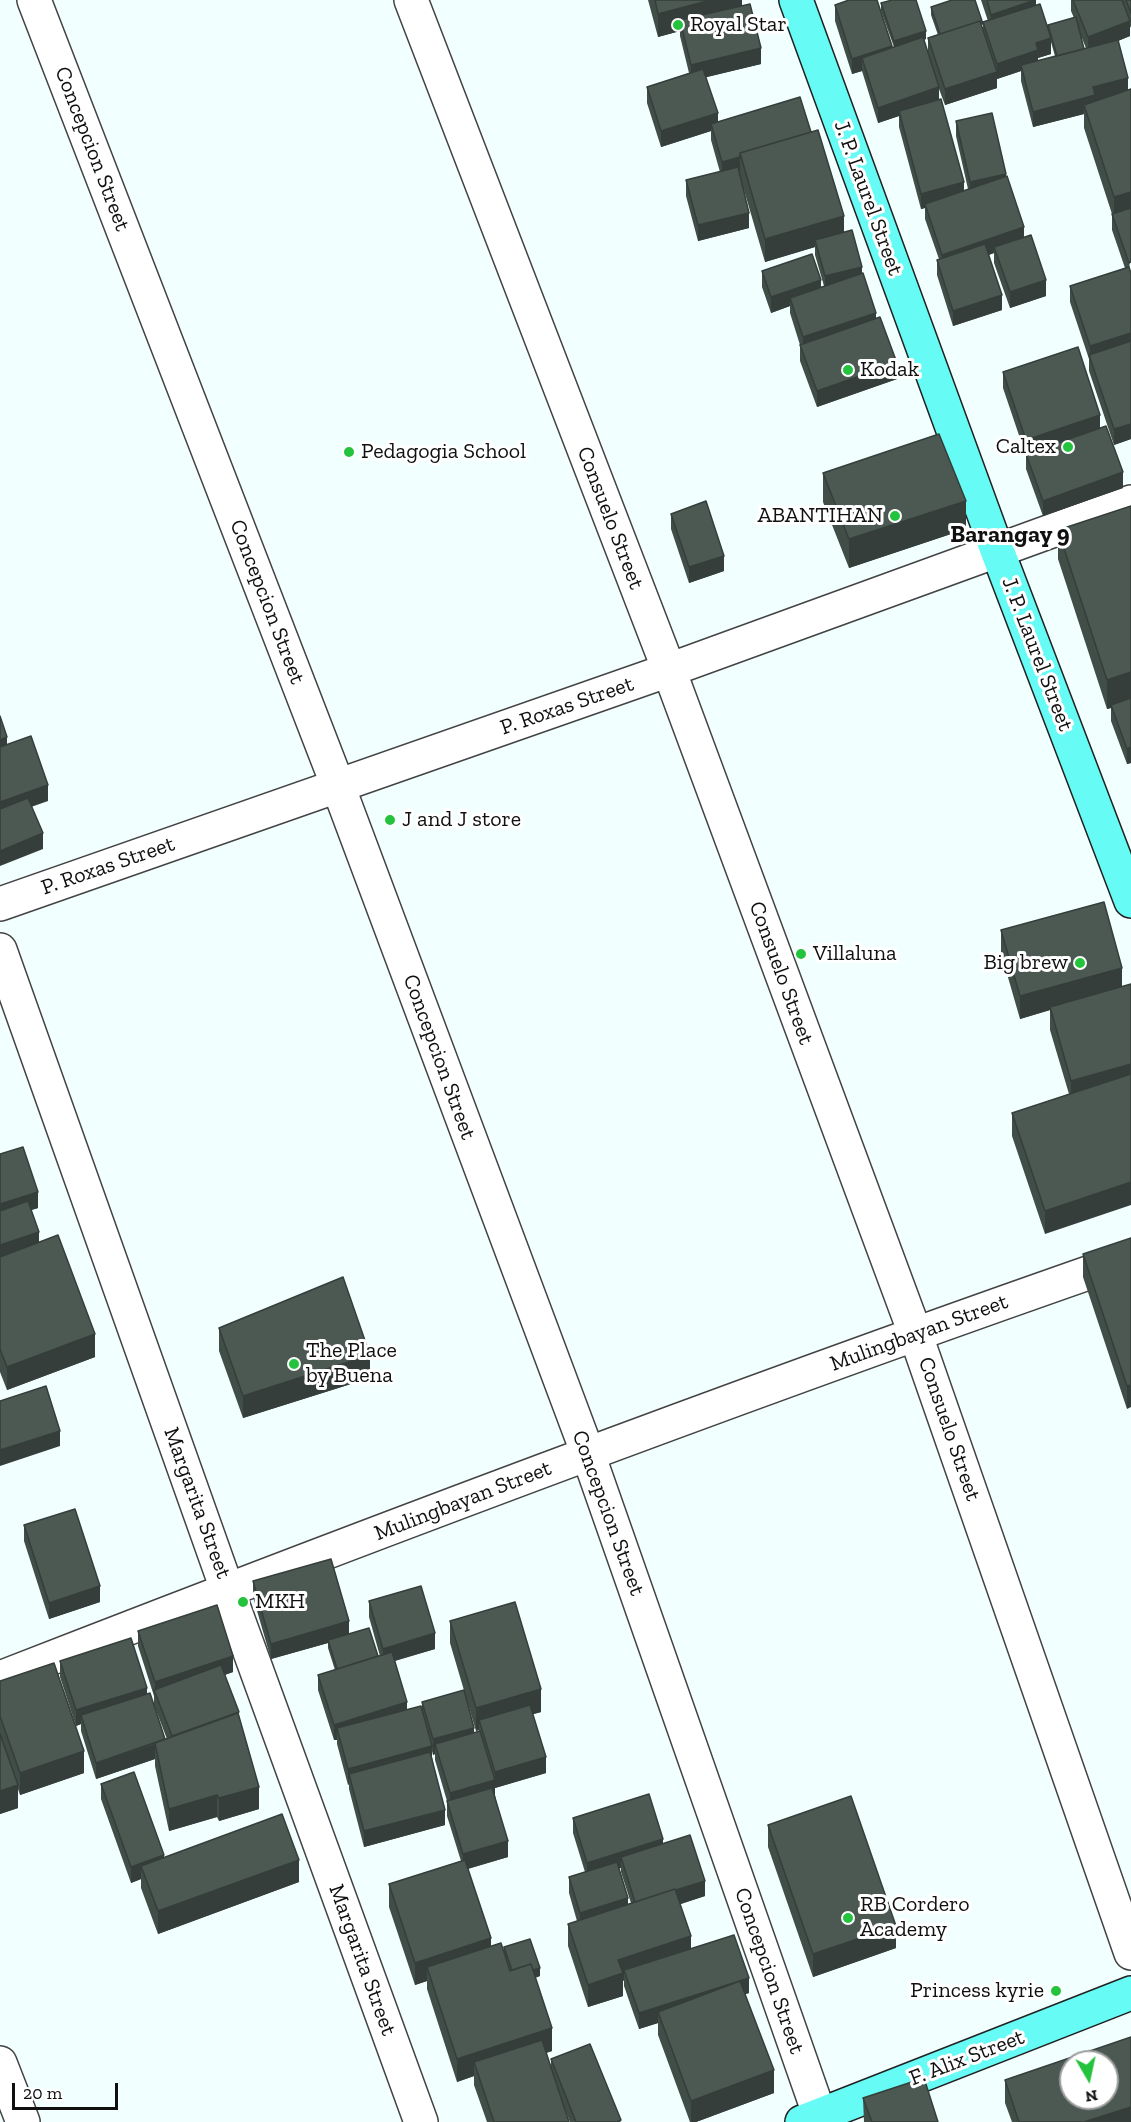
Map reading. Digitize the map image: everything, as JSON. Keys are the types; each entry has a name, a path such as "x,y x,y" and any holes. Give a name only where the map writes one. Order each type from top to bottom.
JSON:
{"main road":[{"name":"J. P. Laurel Street","path":"796,0 997,550 1131,901"},
{"name":"F. Alix Street","path":"815,2120 1131,1993"}],"street":[{"name":"Concepcion Street","path":"34,0 338,786 588,1454 815,2120"},
{"name":"Consuelo Street","path":"411,0 669,670 915,1333 1131,1953"},
{"name":"P. Roxas Street","path":"0,904 669,670 1131,502"},
{"name":"Margarita Street","path":"0,950 227,1589 421,2122"},
{"name":"Mulingbayan Street","path":"0,1678 227,1589 588,1454 915,1333 1131,1258"},
{"path":"0,2062 23,2122"}],"building":[{"path":"655,0 711,0 658,14"},
{"path":"849,0 877,0 892,46 852,59 835,5"},
{"path":"892,0 916,0 926,31 894,41 881,3"},
{"path":"952,0 975,0 983,24 980,21 940,34 931,7"},
{"path":"987,0 1035,0 991,15"},
{"path":"1073,0 1122,0 1130,21 1088,37"},
{"path":"1126,0 1131,0 1131,13"},
{"path":"750,4 761,48 691,65 680,20"},
{"path":"1040,4 1051,38 1036,43 1038,50 997,64 983,22"},
{"path":"1076,17 1084,49 1057,56 1048,25"},
{"path":"980,21 997,72 945,89 928,38"},
{"path":"923,37 939,87 878,108 862,58"},
{"path":"1118,40 1128,78 1093,87 1095,95 1033,112 1021,65"},
{"path":"703,69 718,113 661,131 647,87"},
{"path":"1131,89 1131,192 1114,197 1084,105"},
{"path":"800,97 811,132 740,153 740,157 722,162 711,124"},
{"path":"941,99 964,182 921,194 899,111"},
{"path":"992,113 1006,174 970,182 956,121"},
{"path":"818,130 844,216 765,239 740,153"},
{"path":"738,167 749,213 698,225 686,180"},
{"path":"1007,176 1024,227 942,255 925,204"},
{"path":"1131,208 1131,262 1129,263 1112,214"},
{"path":"852,230 862,267 825,276 815,240"},
{"path":"1031,235 1046,280 1010,292 994,247"},
{"path":"985,244 1002,295 953,311 937,260"},
{"path":"812,254 821,280 771,297 762,271"},
{"path":"1129,267 1131,273 1131,333 1090,346 1070,286"},
{"path":"863,273 876,313 803,337 790,298"},
{"name":"Kodak","path":"880,317 897,363 817,391 800,345"},
{"path":"1131,341 1131,424 1114,429 1089,355"},
{"path":"1078,347 1100,415 1026,440 1003,372"},
{"path":"1106,426 1123,472 1043,501 1026,454"},
{"path":"939,434 966,501 849,539 823,473"},
{"path":"706,501 724,556 689,567 671,514"},
{"path":"1131,506 1131,672 1107,680 1058,530"},
{"path":"1131,698 1131,747 1127,749 1111,705"},
{"path":"0,716 7,737 0,740"},
{"path":"31,736 48,785 0,802 0,747"},
{"path":"28,798 43,833 0,851 0,809"},
{"path":"1104,902 1122,968 1020,996 1001,930"},
{"path":"1131,984 1131,1064 1071,1081 1050,1007"},
{"path":"1131,1074 1131,1182 1045,1211 1012,1113"},
{"path":"23,1147 38,1192 0,1204 0,1154"},
{"path":"28,1201 39,1232 0,1245 0,1211"},
{"path":"58,1235 95,1334 7,1367 0,1349 0,1257"},
{"path":"1131,1238 1131,1385 1127,1386 1083,1254"},
{"name":"The Place by Buena","path":"343,1277 370,1355 243,1396 219,1328"},
{"path":"46,1386 60,1431 0,1450 0,1401"},
{"path":"75,1509 100,1586 49,1603 24,1525"},
{"path":"331,1559 349,1621 271,1644 253,1581"},
{"path":"421,1586 435,1633 383,1649 369,1601"},
{"path":"515,1602 541,1689 476,1708 450,1621"},
{"path":"217,1605 233,1656 155,1682 138,1631"},
{"path":"369,1628 378,1656 337,1669 328,1640"},
{"path":"131,1638 147,1688 76,1710 60,1661"},
{"path":"392,1652 407,1702 334,1725 318,1675"},
{"path":"54,1663 84,1751 20,1773 0,1716 0,1681"},
{"path":"221,1665 239,1712 172,1736 154,1690"},
{"path":"464,1690 474,1728 433,1739 422,1702"},
{"path":"150,1693 165,1739 96,1763 81,1715"},
{"path":"530,1705 546,1757 495,1772 479,1720"},
{"path":"421,1706 432,1746 348,1769 337,1728"},
{"path":"238,1713 259,1787 219,1798 217,1795 169,1809 155,1743"},
{"path":"480,1731 495,1780 450,1793 435,1744"},
{"path":"0,1734 18,1785 0,1791"},
{"path":"430,1752 445,1810 364,1831 349,1774"},
{"path":"134,1772 164,1855 131,1867 101,1784"},
{"path":"492,1788 508,1841 463,1854 447,1801"},
{"path":"649,1794 663,1839 587,1863 573,1818"},
{"path":"851,1796 896,1926 813,1954 768,1825"},
{"path":"282,1814 299,1860 158,1911 141,1866"},
{"path":"690,1835 705,1881 635,1902 621,1857"},
{"path":"465,1860 491,1938 415,1963 389,1884"},
{"path":"617,1862 628,1898 580,1913 569,1877"},
{"path":"675,1889 691,1936 618,1960 623,1973 588,1985 568,1924"},
{"path":"734,1935 749,1978 639,2013 624,1970"},
{"path":"530,1939 540,1968 533,1970 531,1964 512,1970 504,1947"},
{"path":"501,1943 510,1971 531,1964 552,2028 457,2059 427,1967"},
{"path":"740,1981 774,2070 691,2101 658,2012"},
{"path":"1131,2037 1131,2107 1084,2122 1019,2122 1005,2080 1059,2062 1059,2110 1119,2110 1119,2050 1093,2050"},
{"path":"542,2040 569,2122 494,2122 474,2062"},
{"path":"590,2044 621,2120 617,2122 576,2122 551,2059"},
{"path":"924,2078 938,2122 872,2122 863,2098"}],"place":[{"name":"Royal Star","path":"678,25"},
{"name":"Kodak","path":"848,370"},
{"name":"Caltex","path":"1068,447"},
{"name":"Pedagogia School","path":"349,452"},
{"name":"ABANTIHAN","path":"895,516"},
{"name":"J and J store","path":"390,820"},
{"name":"Villaluna","path":"801,954"},
{"name":"Big brew","path":"1080,963"},
{"name":"The Place by Buena","path":"294,1364"},
{"name":"MKH","path":"243,1602"},
{"name":"RB Cordero Academy","path":"848,1918"},
{"name":"Princess kyrie","path":"1056,1991"}],"district":[{"name":"Barangay 9","path":"1010,535"}]}
